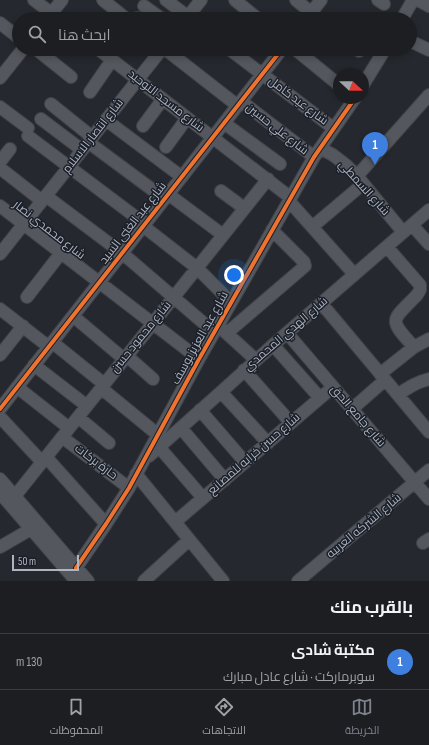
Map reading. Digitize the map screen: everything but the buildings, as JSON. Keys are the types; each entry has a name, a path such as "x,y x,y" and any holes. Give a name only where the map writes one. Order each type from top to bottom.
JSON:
{"street":[{"path":"34,0 47,12"},
{"path":"55,12 62,0"},
{"path":"103,0 122,12"},
{"path":"166,0 181,12"},
{"path":"192,12 201,0"},
{"path":"234,0 249,12"},
{"path":"296,0 307,12"},
{"path":"315,12 321,0"},
{"path":"406,12 413,0"},
{"path":"418,0 429,6"},
{"path":"144,6 152,12"},
{"path":"0,23 12,32"},
{"path":"417,44 429,50"},
{"path":"0,78 17,56"},
{"path":"45,56 71,76"},
{"path":"90,92 107,56"},
{"name":"شارع مسجد التوحيد","path":"111,56 163,99 268,179 290,200 354,274"},
{"name":"شارع انتصار الاسلام","path":"0,254 156,56"},
{"name":"شارع علي حسين","path":"175,56 240,103 317,152"},
{"name":"شارع عيد كامل","path":"238,56 333,128"},
{"name":"شارع عبد الغنى السيد","path":"0,409 277,56"},
{"path":"304,56 333,80"},
{"path":"369,75 381,56"},
{"path":"312,227 360,180 429,95"},
{"path":"143,126 163,99"},
{"path":"51,104 88,143"},
{"name":"شارع عبد العزيز يوسف","path":"76,568 129,488 199,359 220,330 231,302 317,152 351,104"},
{"path":"0,107 69,167 197,268 231,302"},
{"path":"166,147 188,118"},
{"path":"41,119 88,143 223,234"},
{"path":"106,120 182,177"},
{"path":"224,123 280,164"},
{"path":"0,162 10,149"},
{"name":"شارع السمطي","path":"317,152 334,155 408,228 429,244"},
{"path":"0,168 122,254 256,360"},
{"name":"شارع محمود حسن","path":"15,496 268,179"},
{"path":"221,191 244,208"},
{"name":"شارع محمدي نصار","path":"0,206 199,359"},
{"name":"شارع الهدي المحمدي","path":"144,460 244,370 429,210"},
{"path":"220,330 305,266 304,262 272,230"},
{"path":"387,247 420,285 420,290 417,295 396,319 395,324 414,347"},
{"path":"27,296 61,253"},
{"path":"321,303 429,432"},
{"path":"0,309 51,344 157,434"},
{"path":"73,316 153,380"},
{"path":"0,355 23,326"},
{"name":"شارع جامع الحق","path":"287,333 429,499"},
{"path":"352,409 414,347 429,339"},
{"path":"273,345 320,398"},
{"path":"34,365 87,406"},
{"path":"244,370 291,423"},
{"path":"398,395 411,385 429,379"},
{"name":"حارة بركات","path":"17,387 129,488"},
{"name":"شارع حسن خرابه للمصانع","path":"175,522 333,387"},
{"path":"221,392 268,443"},
{"path":"200,410 245,462"},
{"path":"0,417 106,524"},
{"path":"78,417 109,443"},
{"path":"180,428 225,480"},
{"path":"159,447 203,498"},
{"name":"شارع الشركه العربيه","path":"298,581 429,470"},
{"path":"136,474 223,581"},
{"path":"1,487 15,496 88,581"},
{"path":"1,487 31,529 76,581"},
{"path":"0,547 31,529"},
{"path":"144,581 190,540"}],"cycle path":[{"path":"0,409 277,56"},
{"path":"76,568 129,488 199,359 314,157 351,104"}],"place":[{"name":"مكتبة شادى","path":"375,165"}]}
